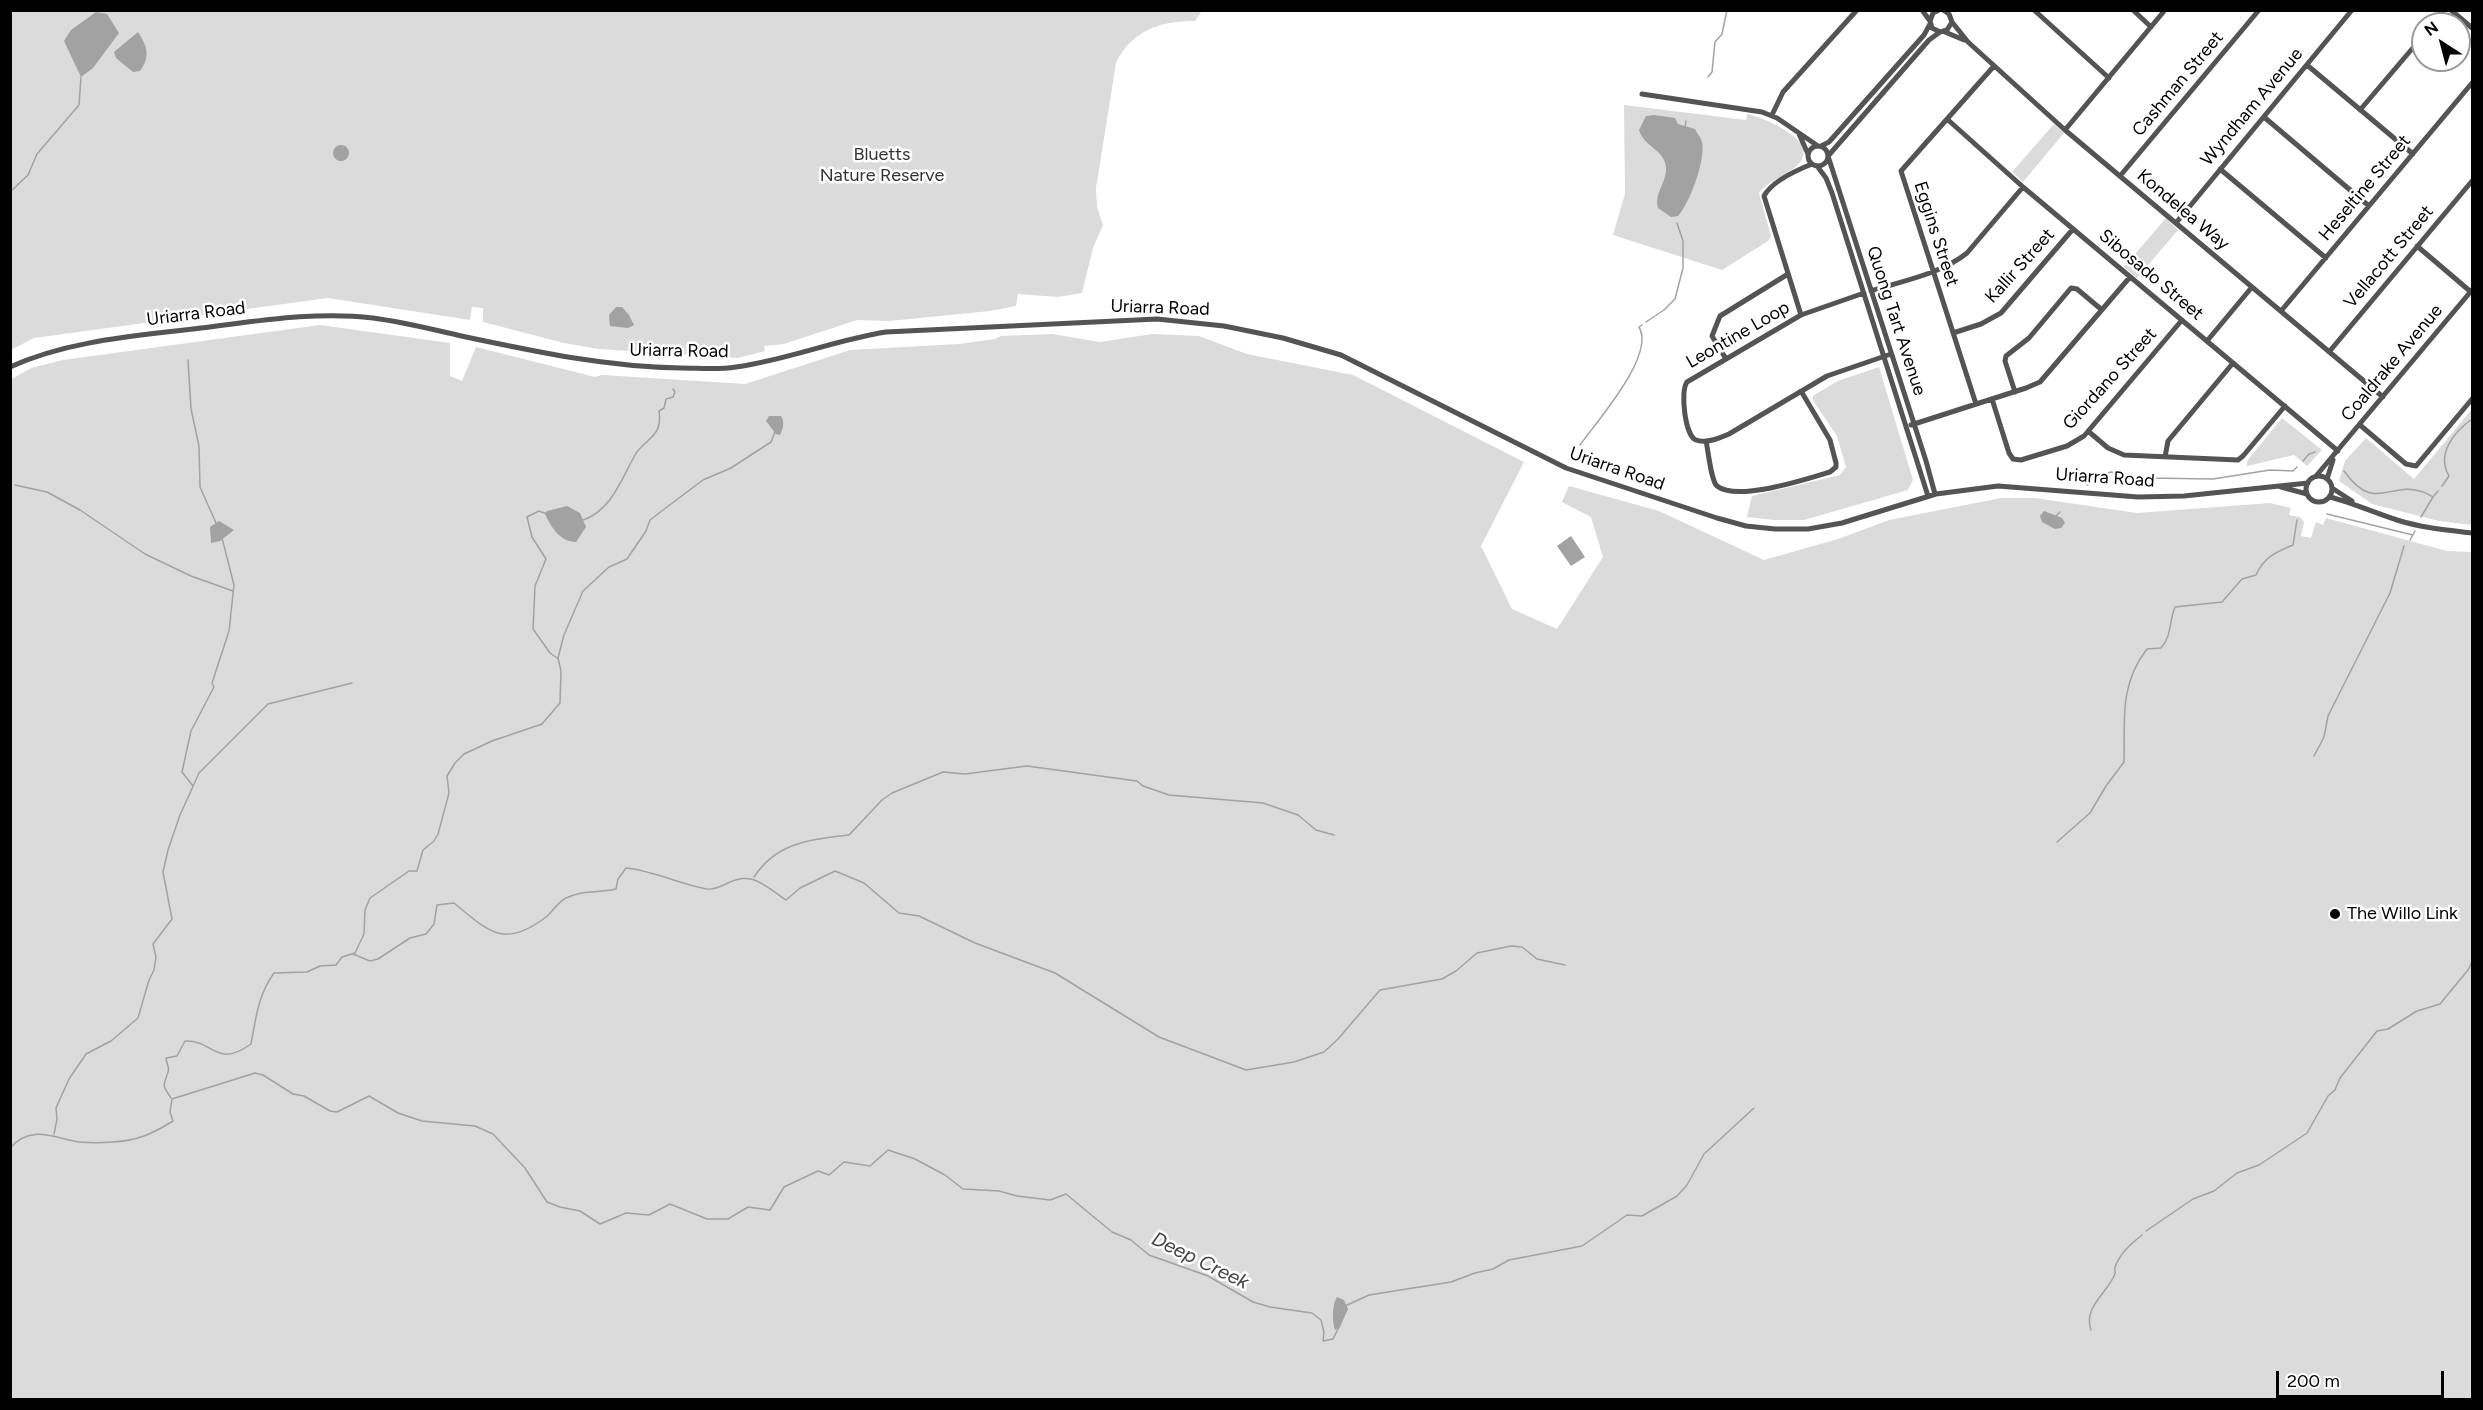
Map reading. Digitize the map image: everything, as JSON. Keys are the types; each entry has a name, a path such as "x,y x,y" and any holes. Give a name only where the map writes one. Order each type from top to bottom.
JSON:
{"street":[{"path":"1772,116 1783,92 1857,10"},
{"path":"1922,10 1934,30 1942,32"},
{"path":"1796,170 1823,164 1929,40 1950,28 1955,10"},
{"path":"2034,10 2109,78"},
{"path":"2133,10 2151,27"},
{"path":"2065,130 2165,10"},
{"name":"Cashman Street","path":"2120,176 2259,10"},
{"path":"2451,10 2472,28"},
{"path":"1801,315 1764,196 1767,190 1796,170 1810,149 1829,142 1928,31 1933,13 1940,11 1952,20"},
{"name":"Wyndham Avenue","path":"2176,223 2349,12"},
{"name":"Kondelea Way","path":"1952,20 1968,42 2065,130 2383,397"},
{"name":"Kondelea Way","path":"1942,32 1968,42"},
{"path":"2360,110 2411,50"},
{"path":"2307,65 2413,154"},
{"name":"Eggins Street","path":"1976,404 1901,171 1994,66"},
{"name":"Heseltine Street","path":"2281,311 2472,83"},
{"path":"1642,94 1752,110 1772,116 1819,146 1828,156"},
{"path":"2264,117 2369,206"},
{"name":"Sibosado Street","path":"1947,118 2023,187 2285,406 2336,453"},
{"path":"1799,134 1815,165"},
{"name":"Quong Tart Avenue","path":"1828,156 1932,495"},
{"name":"Quong Tart Avenue","path":"1815,165 1826,178 1868,292"},
{"path":"2220,169 2326,258"},
{"name":"Vellacott Street","path":"2329,352 2472,181"},
{"name":"Leontine Loop","path":"1706,441 1695,440 1687,432 1684,386 1801,315 1954,263 1967,253 2023,187"},
{"name":"Kallir Street","path":"1953,333 1982,324 2001,313 2073,229"},
{"path":"2418,246 2472,291"},
{"path":"1726,359 1713,336 1720,316 1788,274"},
{"path":"1911,425 2031,387 2045,378 2130,277"},
{"path":"2207,341 2252,287"},
{"path":"2015,392 2005,361 2006,356 2029,338 2071,288 2077,289 2102,310"},
{"name":"Coaldrake Avenue","path":"2316,476 2472,291"},
{"name":"Uriarra Road","path":"10,367 62,349 86,344 175,331 317,315 375,318 594,361 680,368 742,366 851,338 886,332 1157,319 1224,326 1283,338 1341,355 1566,468 1746,526 1808,529 1842,523 1932,495 1998,486 2138,497 2184,496 2308,483"},
{"name":"Giordano Street","path":"1992,399 2009,453 2015,460 2067,446 2080,439 2088,431 2182,320"},
{"path":"1801,391 1830,440 1836,467 1830,472 1757,491 1739,491 1720,487 1714,482 1706,441 1729,434 1801,391 1827,376 1888,355"},
{"path":"2165,457 2168,441 2233,363"},
{"path":"2360,425 2406,464 2416,466 2472,399"},
{"path":"2088,431 2119,454 2238,460 2244,456 2285,406"},
{"name":"Coaldrake Avenue","path":"2327,479 2336,453"},
{"path":"2332,488 2330,497 2324,501 2317,502 2307,494 2308,483 2316,476 2327,479 2332,488 2356,504"},
{"name":"Uriarra Road","path":"2277,486 2307,494"},
{"path":"2330,497 2410,523 2472,533"}],"green space":[{"name":"Bluetts Nature Reserve","path":"11,11 1202,11 1195,21 1170,23 1139,35 1130,43 1116,63 1096,188 1097,207 1103,225 1093,248 1082,293 1058,297 1018,294 1016,306 990,311 889,321 857,320 784,344 764,346 765,351 738,358 599,349 564,343 483,322 483,308 472,307 470,320 328,298 34,338 11,350"},
{"path":"1624,105 1746,120 1747,114 1775,124 1795,137 1804,153 1801,161 1759,193 1771,236 1768,241 1722,270 1613,235 1625,194"},
{"path":"2054,124 2064,133 2023,182 2012,172"},
{"path":"2166,218 2178,230 2137,278 2124,267"},
{"path":"320,325 450,343 450,376 462,381 476,347 595,377 602,375 745,384 850,350 959,344 995,339 1001,336 1052,334 1100,342 1152,334 1199,336 1247,354 1353,375 1524,462 1481,546 1512,609 1557,629 1603,557 1591,517 1562,502 1569,486 1659,511 1764,560 1838,539 1889,520 2001,498 2035,498 2137,513 2270,503 2291,508 2289,515 2300,517 2304,522 2301,536 2311,538 2316,522 2323,525 2326,518 2447,551 2472,552 2472,1399 11,1399 10,380 31,368 63,360"},
{"path":"1879,367 1913,480 1908,490 1804,520 1747,517 1752,496 1840,475 1846,467 1837,436 1812,399 1814,395 1838,381"},
{"path":"2472,409 2472,525 2439,521 2372,504 2339,481 2345,461 2366,438 2414,479"},
{"path":"2282,418 2322,450 2307,466 2294,455 2247,466 2247,461"}],"shaded area":[{"path":"96,12 107,14 119,33 93,68 81,77 64,41 71,30"},
{"path":"138,32 144,42 147,56 140,71 133,72 116,58 114,52"},
{"path":"1646,116 1675,118 1678,124 1695,129 1702,142 1702,159 1696,180 1678,216 1671,217 1658,208 1657,202 1666,167 1662,156 1645,140 1639,130"},
{"path":"341,145 349,153 341,161 333,153"},
{"path":"616,307 622,307 634,325 628,328 610,326 609,315"},
{"path":"769,416 781,416 783,425 780,435 776,434 766,421"},
{"path":"567,506 580,513 586,527 576,542 561,537 553,529 545,514 547,511"},
{"path":"2044,511 2062,518 2065,523 2061,528 2055,529 2042,522 2040,516"},
{"path":"219,521 234,530 220,541 211,543 210,527"},
{"path":"1571,536 1585,557 1571,566 1557,546"},
{"path":"1337,1297 1344,1300 1348,1309 1340,1327 1335,1330 1333,1313"}],"waterway":[{"path":"1708,77 1712,72 1715,42 1722,34 1727,10"},
{"path":"10,192 28,175 37,154 79,105 81,77"},
{"path":"1685,128 1686,121"},
{"path":"1646,322 1675,299 1683,268 1683,241 1677,223"},
{"path":"1580,445 1611,404 1632,370 1639,354 1642,339 1639,327 1642,325"},
{"path":"188,360 191,409 199,446 200,487 216,523"},
{"path":"583,520 593,516 615,493 639,449 656,432 660,420 659,411 664,408 666,399 673,397 675,392 673,389"},
{"path":"2442,486 2449,476 2445,460 2449,444 2459,430 2472,419"},
{"path":"171,1098 164,1086 168,1070 166,1058 177,1056 185,1041 195,1042 222,1054 239,1051 251,1044 261,998 274,973 307,972 320,966 336,965 342,957 355,953 364,934 365,910 370,898 409,871 417,871 423,850 434,841 438,834 449,793 447,776 455,763 464,754 492,741 542,724 560,703 561,671 558,658 564,635 583,591 609,567 627,559 646,531 650,520 703,480 731,468 771,442 775,432"},
{"path":"2303,461 2309,454 2315,452"},
{"path":"2087,485 2095,477 2111,472 2148,478 2213,479 2270,470 2293,471 2297,467"},
{"path":"2344,471 2364,491 2373,493 2409,489 2422,491 2433,497 2438,491"},
{"path":"15,485 47,492 80,510 145,554 191,576 233,591"},
{"path":"2421,517 2433,497"},
{"path":"547,514 539,511 527,517 532,537 546,559 535,586 533,629 550,653 557,658"},
{"path":"2055,517 2060,512"},
{"path":"2327,514 2413,535"},
{"path":"2057,842 2090,813 2124,762 2125,703 2132,676 2147,649 2161,648 2165,643 2175,607 2222,602 2242,579 2256,575 2271,556 2293,545 2297,520"},
{"path":"2410,540 2415,531"},
{"path":"193,786 182,772 191,731 214,687 212,683 229,631 234,585 222,538"},
{"path":"2314,756 2324,737 2328,716 2390,593 2404,546"},
{"path":"54,1134 57,1119 56,1108 69,1079 86,1054 111,1041 138,1018 154,970 156,957 153,944 172,919 163,872 168,850 180,815 199,773 268,704 352,683"},
{"path":"754,877 773,856 795,845 849,835 882,800 892,793 943,772 965,774 1027,766 1137,781 1143,786 1169,795 1263,803 1298,815 1316,830 1334,835"},
{"path":"353,954 370,961 378,959 410,938 426,934 434,924 437,905 454,903 487,929 497,933 519,932 546,917 566,898 578,894 616,889 618,879 626,868 707,889 718,888 737,879 752,879 786,900 800,888 835,871 864,883 899,913 919,916 975,943 1055,973 1159,1037 1246,1070 1294,1062 1324,1052 1380,990 1442,979 1456,971 1477,953 1511,946 1522,947 1537,959 1565,965"},
{"path":"2146,1231 2193,1199 2214,1191 2237,1173 2259,1165 2307,1133 2328,1096 2335,1090 2340,1078 2377,1031 2388,1029 2417,1011 2440,1004 2472,962"},
{"name":"Deep Creek","path":"10,1148 26,1136 34,1134 87,1143 137,1138 173,1121 170,1112 172,1099 255,1073 263,1075 293,1094 304,1096 330,1111 337,1112 369,1096 398,1113 422,1121 475,1126 493,1134 525,1168 547,1202 580,1211 600,1224 626,1213 649,1215 670,1204 707,1219 728,1219 748,1207 770,1210 784,1187 818,1171 829,1175 844,1162 870,1166 888,1150 915,1159 945,1175 963,1189 999,1191 1050,1200 1066,1194 1112,1232 1131,1240 1149,1255 1208,1276 1253,1302 1312,1313 1321,1320 1324,1332 1323,1341 1333,1339 1339,1327"},
{"name":"Deep Creek","path":"1345,1306 1369,1295 1451,1282 1493,1269 1509,1260 1582,1246 1627,1215 1642,1216 1677,1196 1687,1185 1704,1154 1754,1108"},
{"path":"2091,1330 2090,1315 2114,1276 2117,1262 2142,1235"}],"place":[{"name":"The Willo Link","path":"2335,914"}]}
